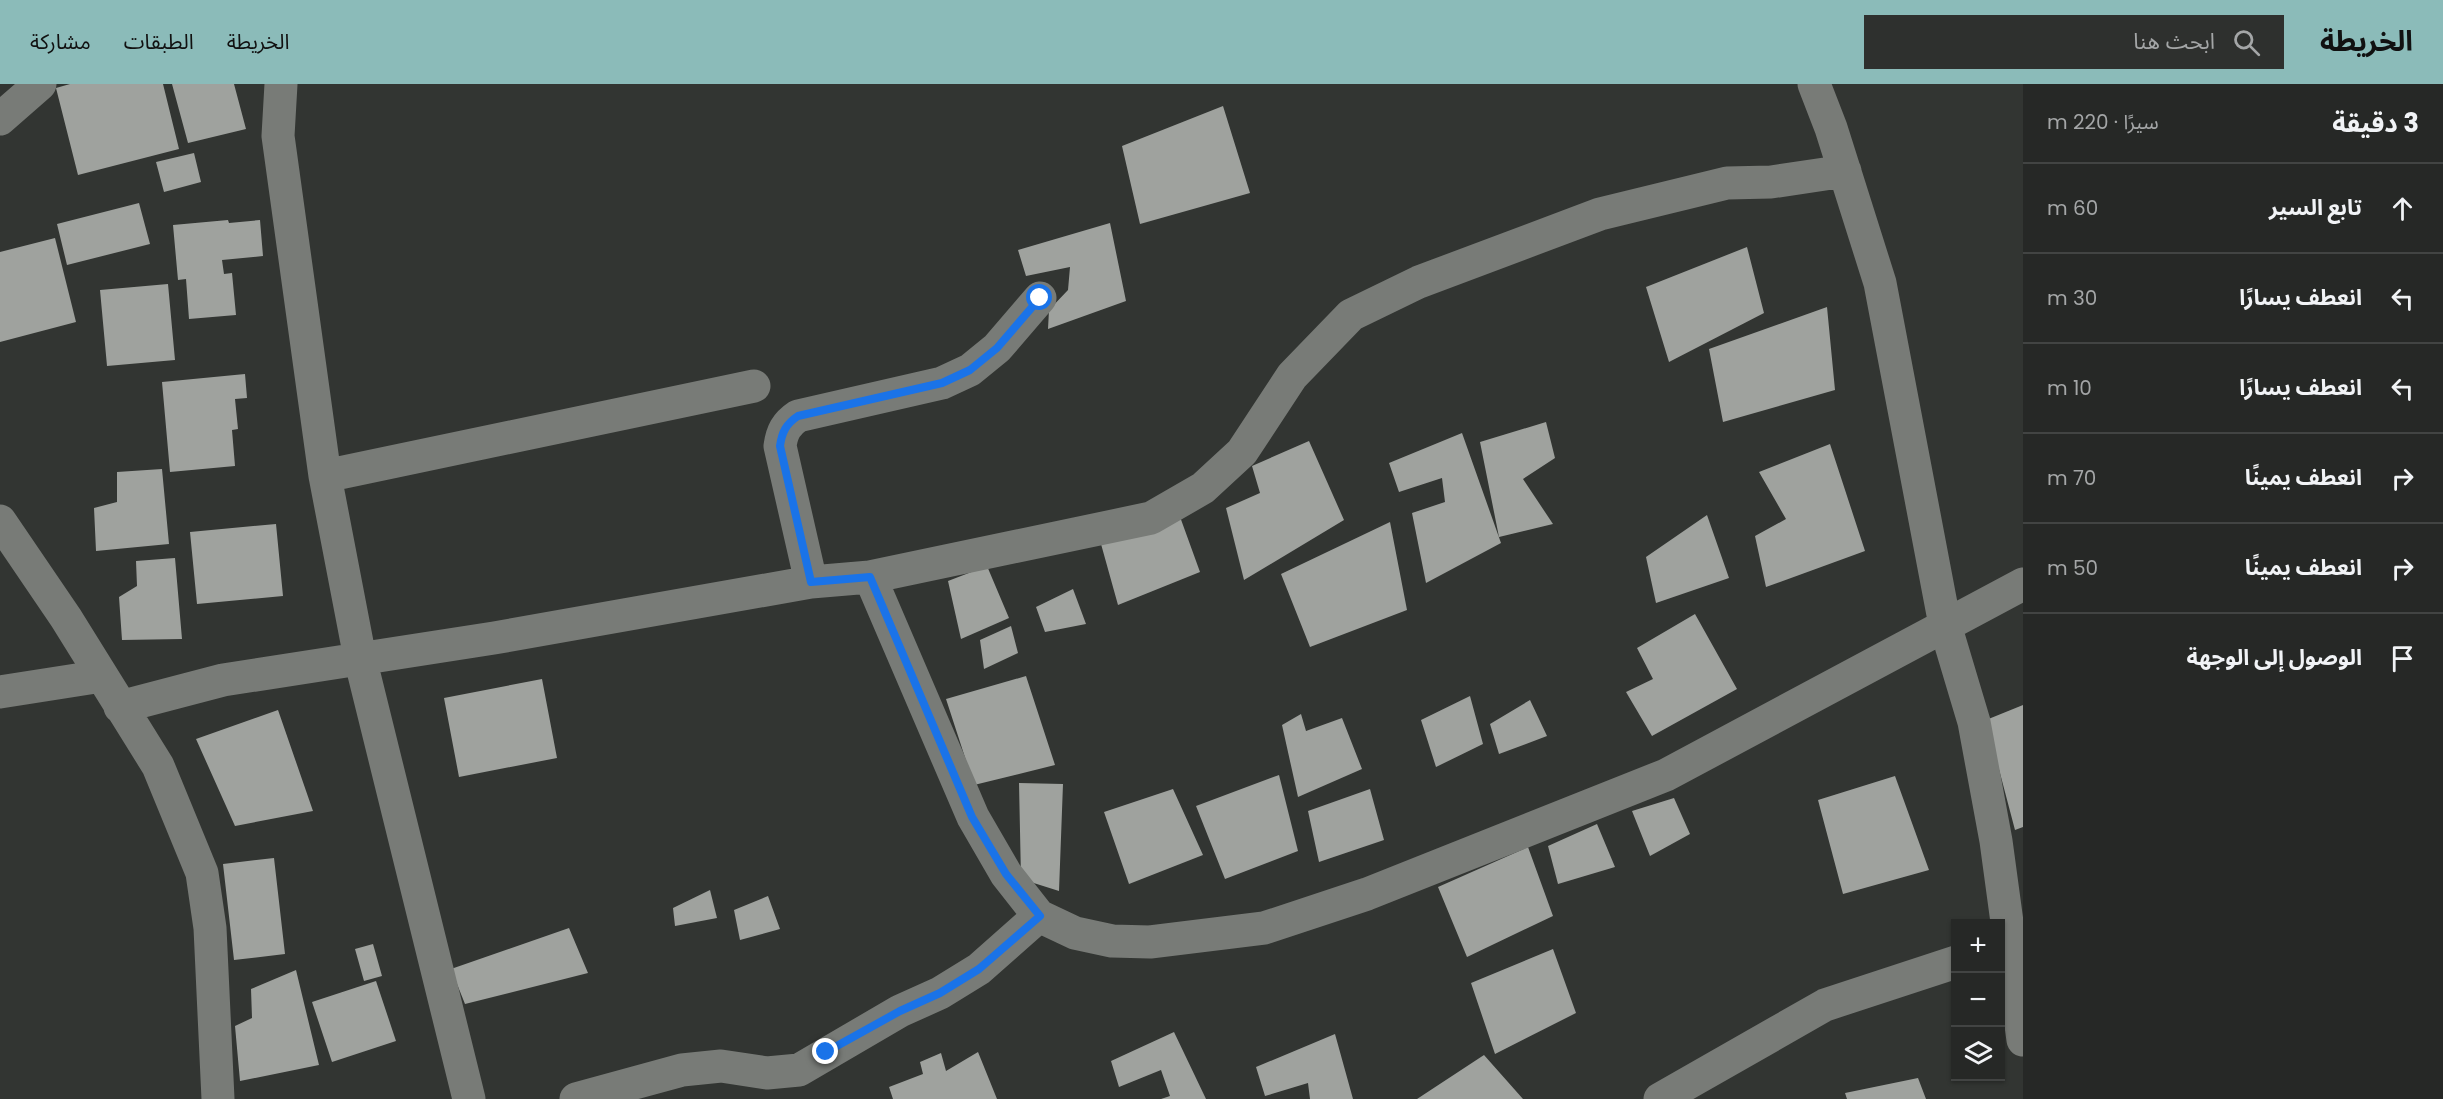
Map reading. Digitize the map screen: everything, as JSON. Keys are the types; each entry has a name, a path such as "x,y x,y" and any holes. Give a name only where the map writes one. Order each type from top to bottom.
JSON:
{"street":[{"path":"0,119 40,84"},
{"path":"281,84 278,136 325,476 360,658 469,1099"},
{"path":"1814,84 1845,171 1880,283 1945,625 1974,722 2006,945 2023,1040"},
{"path":"120,707 223,680 494,638 811,582 870,577 1151,518 1203,488 1242,452 1292,376 1351,315 1419,282 1600,214 1727,183 1771,182 1845,171"},
{"path":"811,582 780,446 782,432 790,422 798,416 942,383 970,370 997,348 1040,298"},
{"path":"325,476 754,386"},
{"path":"0,521 158,766 202,873 210,928 218,1099"},
{"path":"870,577 972,817 1006,874 1040,916 1075,933 1112,941 1150,942 1264,928 1367,894 1666,774 2023,584"},
{"path":"0,692 102,676"},
{"path":"576,1099 682,1070 721,1066 767,1073 799,1070 826,1052 970,975 1040,916"},
{"path":"1660,1099 1825,1005 1951,964"}],"building":[{"path":"70,84 163,84 179,149 78,175 56,88"},
{"path":"172,84 234,84 246,129 188,143"},
{"path":"1223,106 1250,193 1140,224 1122,146"},
{"path":"194,153 201,182 164,192 156,162"},
{"path":"139,203 150,244 67,265 57,224"},
{"path":"228,220 229,223 260,220 263,256 222,260 224,274 232,273 236,315 189,319 186,279 178,280 173,225"},
{"path":"1110,223 1126,301 1048,329 1049,310 1068,290 1070,267 1026,276 1018,250"},
{"path":"55,238 76,322 0,342 0,252"},
{"path":"1747,247 1764,313 1669,362 1646,287"},
{"path":"168,284 175,360 107,366 100,290"},
{"path":"1827,307 1835,390 1723,422 1709,349"},
{"path":"245,374 247,398 235,399 238,429 232,430 235,466 170,472 162,382"},
{"path":"1546,422 1555,458 1523,479 1553,524 1499,537 1480,442"},
{"path":"1462,433 1501,543 1426,583 1412,513 1445,502 1442,478 1399,492 1389,463"},
{"path":"1309,441 1344,520 1244,580 1226,508 1260,493 1252,466"},
{"path":"1830,444 1865,551 1766,587 1755,536 1786,519 1759,472"},
{"path":"162,469 169,544 96,551 94,508 117,502 117,472"},
{"path":"1179,514 1200,572 1118,605 1101,544"},
{"path":"1707,515 1729,578 1656,603 1646,557"},
{"path":"1390,522 1407,610 1310,647 1281,574"},
{"path":"276,524 283,596 197,604 190,532"},
{"path":"175,558 182,639 122,640 119,597 137,586 136,561"},
{"path":"987,566 1009,618 961,639 948,581"},
{"path":"1073,589 1086,624 1045,632 1036,607"},
{"path":"1695,614 1737,689 1652,736 1626,692 1653,679 1637,648"},
{"path":"1011,626 1018,653 984,669 980,640"},
{"path":"1026,676 1055,765 974,785 946,699"},
{"path":"542,679 557,758 459,777 444,698"},
{"path":"1470,696 1483,744 1436,767 1421,720"},
{"path":"1530,700 1547,736 1499,754 1490,724"},
{"path":"2023,705 2023,827 2015,830 1986,720"},
{"path":"278,710 313,811 235,826 196,739"},
{"path":"1301,714 1306,731 1342,718 1362,769 1298,797 1282,725"},
{"path":"1279,775 1298,851 1225,879 1196,806"},
{"path":"1895,776 1929,870 1843,894 1818,800"},
{"path":"1019,783 1063,784 1059,891 1021,879"},
{"path":"1173,789 1203,855 1129,884 1104,812"},
{"path":"1370,789 1384,840 1319,862 1308,811"},
{"path":"1674,798 1690,834 1650,856 1632,811"},
{"path":"1597,824 1615,867 1558,884 1548,846"},
{"path":"1528,847 1553,916 1467,957 1438,887"},
{"path":"274,858 285,954 234,960 223,864"},
{"path":"710,890 717,918 675,926 673,908"},
{"path":"768,896 780,929 740,940 734,910"},
{"path":"569,928 588,973 465,1004 451,969"},
{"path":"373,944 382,976 364,981 355,949"},
{"path":"1553,949 1576,1013 1495,1054 1471,983"},
{"path":"296,970 319,1065 240,1081 235,1026 252,1018 251,989"},
{"path":"376,981 396,1041 332,1062 312,1002"},
{"path":"1174,1032 1206,1099 1161,1099 1170,1096 1161,1070 1119,1087 1111,1061"},
{"path":"1335,1034 1353,1099 1310,1099 1308,1083 1265,1096 1256,1067"},
{"path":"978,1052 997,1099 893,1099 889,1087 923,1074 920,1062 941,1053 946,1071"},
{"path":"1484,1055 1523,1099 1417,1099"},
{"path":"1918,1078 1926,1099 1847,1099 1845,1093"}],"route":[{"path":"826,1052 900,1011 940,993 979,969 1040,916 1006,874 972,817 870,577 811,582 780,446 782,432 798,416 942,383 970,370 997,348 1040,298"}]}
